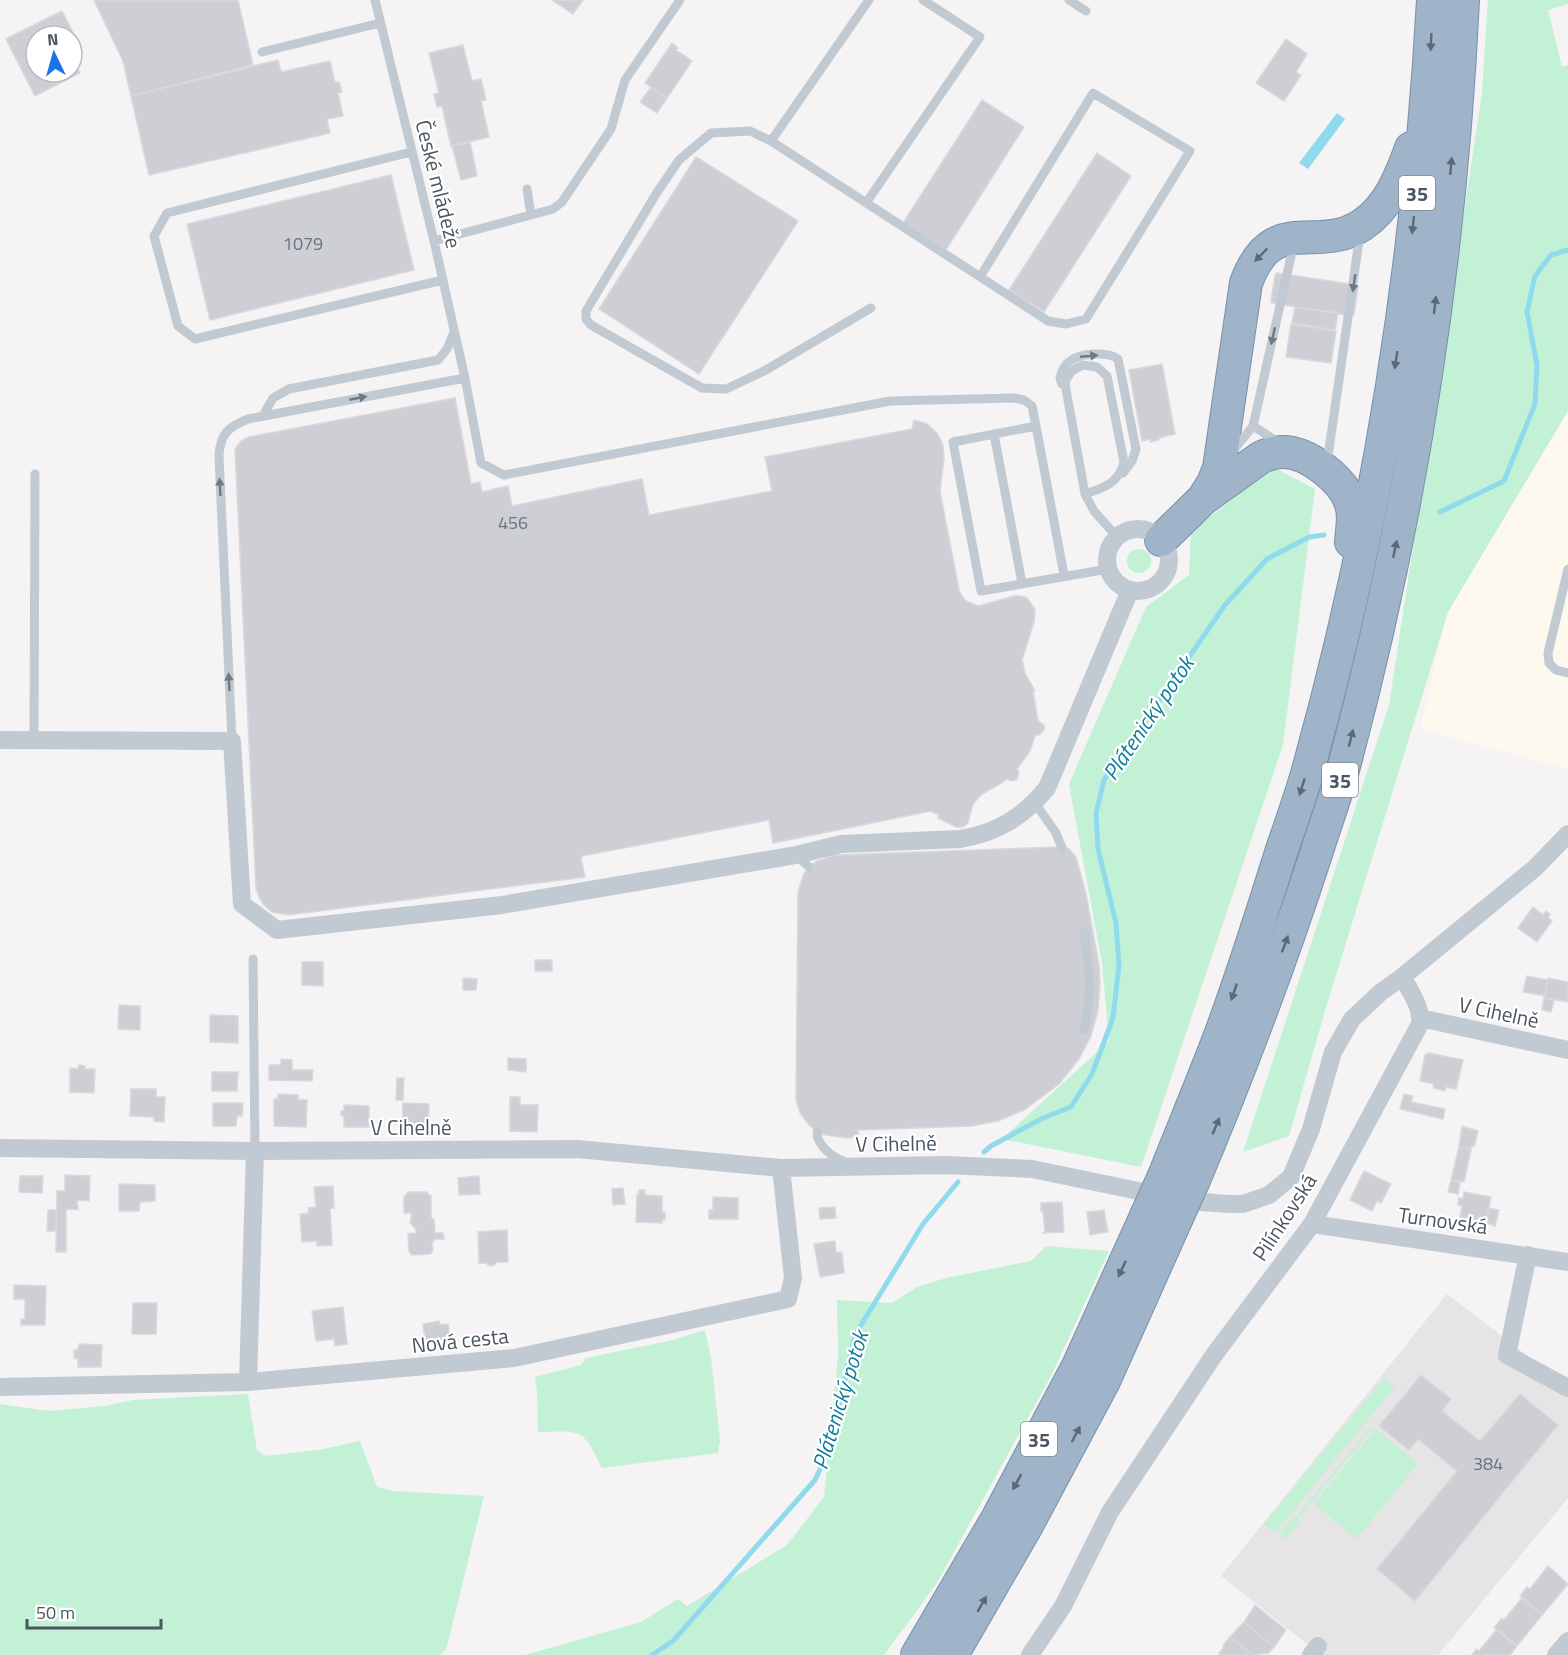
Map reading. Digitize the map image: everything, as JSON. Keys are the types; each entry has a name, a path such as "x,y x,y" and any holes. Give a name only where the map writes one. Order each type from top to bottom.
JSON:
{"highway":[{"name":"35","path":"1179,1178 1216,1045 1310,765 1344,629 1388,410 1405,302 1428,83 1433,0"},
{"name":"35","path":"917,1655 997,1519 1078,1366 1161,1218 1179,1178 1245,1057 1304,891 1343,769 1375,641 1403,514 1428,363 1447,213 1463,0"},
{"path":"1462,32 1469,0"},
{"path":"1203,499 1213,483 1218,468 1246,283 1254,264 1260,255 1276,243 1295,238 1333,236 1349,231 1361,225 1380,208 1398,182 1412,146 1428,83"},
{"path":"1161,540 1203,499 1260,458 1277,452 1299,455 1326,470 1345,489 1352,507 1344,629"},
{"name":"35","path":"952,1655 1026,1527 1104,1382 1161,1218"}],"street":[{"path":"1144,530 1153,533 1161,540 1169,557 1164,576 1149,589 1130,590 1113,578 1108,569 1108,552 1118,537 1126,532 1144,530"},
{"path":"0,740 232,741 242,904 278,930 502,905 803,861 840,844 960,839 978,836 1002,827 1021,816 1047,788 1130,590"},
{"path":"1420,1018 1412,993 1402,977 1535,868 1568,834"},
{"name":"V Cihelně","path":"0,1148 577,1149 781,1168 946,1165 1032,1169 1187,1201 1229,1204 1256,1200 1269,1195 1291,1177 1311,1129 1333,1052 1352,1019 1381,992 1402,977"},
{"name":"V Cihelně","path":"1420,1018 1568,1050"},
{"name":"Pilínkovská","path":"1030,1655 1063,1606 1116,1502 1214,1354 1312,1224 1420,1024 1420,1018"},
{"path":"248,1382 255,1150"},
{"name":"Nová cesta","path":"0,1387 248,1382 514,1358 788,1299 793,1278 781,1168"},
{"name":"Turnovská","path":"1312,1224 1528,1254 1568,1262"},
{"path":"1528,1254 1508,1355 1568,1388"},
{"path":"1556,1655 1568,1641"}],"lane":[{"name":"České mládeže","path":"375,0 443,280 481,463 504,475 890,401 1014,398 1024,400 1032,406 1036,426"},
{"path":"434,241 553,209 562,202 611,129 625,80 680,0"},
{"path":"771,141 869,0"},
{"path":"866,203 980,37 923,0"},
{"path":"1069,0 1086,11"},
{"path":"262,52 380,23"},
{"path":"871,308 764,372 726,389 702,388 591,325 586,319 586,311 656,194 679,160 711,133 750,131 771,141 866,203 980,277 1048,321 1066,324 1086,319 1190,151 1093,93 980,277"},
{"path":"411,152 167,213 154,236 178,326 195,339 443,280"},
{"path":"527,189 531,215"},
{"path":"1326,470 1361,225"},
{"path":"1218,468 1253,426 1295,238"},
{"path":"265,412 273,398 289,389 438,360 451,343 454,330"},
{"path":"1085,494 1107,487 1116,480 1129,467 1136,449 1118,359 1111,355 1082,356 1069,361 1060,378 1066,395 1085,494 1094,511 1118,537"},
{"path":"1066,395 1066,378 1076,368 1090,365 1103,370 1107,376 1124,462 1116,480"},
{"path":"232,741 219,456 220,443 225,433 237,423 248,419 465,378"},
{"path":"1064,575 1036,426 953,442 981,591 1108,569"},
{"path":"1253,426 1299,455"},
{"path":"994,434 1022,583"},
{"path":"34,474 34,740"},
{"path":"1568,569 1548,653 1549,663 1556,670 1568,673"},
{"path":"1035,803 1056,833 1062,848"},
{"path":"1084,932 1090,975 1090,1004 1084,1030"},
{"path":"253,959 255,1150"},
{"path":"817,1132 822,1145 833,1155 842,1161 860,1166"}],"shaded area":[{"path":"1568,411 1568,769 1420,729 1448,612"},
{"path":"1447,1294 1568,1387 1568,1498 1438,1655 1321,1655 1221,1576"}],"green space":[{"path":"1488,0 1568,0 1568,4 1548,10 1562,67 1568,65 1568,411 1448,612 1325,1011 1289,1136 1243,1152 1389,705 1482,93"},
{"path":"1273,467 1315,489 1283,745 1141,1167 1002,1139 1109,1041 1102,963 1069,784 1146,607 1189,575 1191,532"},
{"path":"1139,549 1147,553 1151,561 1147,569 1139,573 1131,569 1127,561 1131,553"},
{"path":"1046,1246 1109,1251 1052,1374 937,1583 884,1655 525,1655 641,1622 678,1599 687,1606 787,1545 824,1497 838,1356 837,1300 892,1303 917,1287 946,1278 1031,1261"},
{"path":"705,1330 711,1357 720,1440 718,1453 602,1468 590,1445 579,1434 564,1431 538,1432 535,1377 581,1365 586,1358 673,1340"},
{"path":"1384,1378 1395,1387 1275,1533 1264,1524"},
{"path":"248,1394 257,1450 266,1456 324,1449 360,1441 377,1487 394,1491 484,1496 446,1650 440,1655 0,1655 0,1404 49,1411 105,1406 133,1400"},
{"path":"1371,1427 1373,1428 1297,1520 1299,1522 1285,1539 1279,1534"},
{"path":"1376,1429 1418,1464 1356,1539 1314,1504"}],"water":[{"path":"1337,113 1345,119 1308,169 1299,163"}],"building":[{"path":"94,0 238,0 253,65 131,96 123,61"},
{"path":"552,0 583,0 573,14"},
{"path":"62,11 69,24 36,24"},
{"path":"24,30 24,74 6,39"},
{"path":"1286,39 1307,54 1296,72 1301,75 1284,101 1256,83"},
{"path":"672,43 678,48 676,50 692,61 667,98 645,83"},
{"path":"463,45 472,81 481,79 486,100 481,101 489,137 451,146 442,106 437,107 434,94 439,93 429,53"},
{"path":"278,60 281,72 330,61 335,83 339,82 342,92 338,93 343,116 327,119 330,133 149,175 131,96"},
{"path":"29,84 58,84 35,96"},
{"path":"651,87 667,98 657,113 640,102"},
{"path":"982,100 1024,127 946,250 903,223"},
{"path":"470,142 477,176 461,180 452,146"},
{"path":"1097,153 1131,176 1044,312 1009,290"},
{"path":"696,157 798,221 699,374 599,309"},
{"path":"391,175 414,270 210,320 187,224"},
{"path":"1277,273 1356,285 1358,287 1354,314 1351,316 1272,303"},
{"path":"1295,307 1338,313 1335,330 1292,323"},
{"path":"1291,324 1336,331 1331,363 1286,357"},
{"path":"1162,364 1175,434 1151,442 1151,439 1142,441 1129,370"},
{"path":"455,398 471,484 480,482 482,492 508,486 512,506 642,479 649,515 772,491 765,457 912,429 914,420 927,424 937,433 943,445 944,458 940,491 962,596 966,601 978,606 1021,596 1027,598 1035,609 1034,622 1022,660 1025,673 1035,691 1033,691 1038,721 1044,725 1044,730 1035,736 1030,751 1017,769 1019,772 1017,779 1013,781 1006,779 982,794 973,804 968,823 963,827 956,827 938,818 939,815 931,811 773,843 769,820 582,856 585,877 288,915 272,912 264,905 256,888 235,449 241,441 249,437"},
{"path":"1059,847 1069,849 1076,857 1086,894 1099,965 1100,985 1098,1010 1091,1036 1079,1059 1059,1084 1024,1110 998,1121 972,1126 858,1130 858,1137 846,1138 821,1134 809,1125 800,1113 796,1099 798,891 809,867 817,861 835,855"},
{"path":"1533,907 1543,915 1546,911 1550,914 1548,918 1552,921 1537,942 1518,928"},
{"path":"535,960 552,960 552,971 535,971"},
{"path":"302,962 323,962 323,986 302,985"},
{"path":"1527,976 1548,980 1545,996 1523,992"},
{"path":"463,978 477,979 476,990 463,990"},
{"path":"1548,978 1568,982 1568,1002 1544,998"},
{"path":"1544,998 1554,1000 1551,1012 1542,1010"},
{"path":"119,1005 140,1006 140,1030 118,1029"},
{"path":"210,1015 238,1016 238,1043 210,1042"},
{"path":"1429,1053 1463,1060 1456,1089 1446,1087 1445,1091 1433,1088 1434,1084 1420,1081 1425,1055"},
{"path":"508,1058 526,1059 526,1072 508,1070"},
{"path":"281,1059 292,1060 292,1070 313,1070 312,1081 269,1080 269,1065 281,1065"},
{"path":"79,1065 85,1066 85,1069 95,1069 94,1093 70,1092 70,1068 78,1069"},
{"path":"212,1072 238,1072 237,1091 212,1091"},
{"path":"397,1078 404,1078 403,1100 396,1100"},
{"path":"131,1089 156,1089 156,1097 165,1097 164,1122 154,1121 154,1117 130,1116"},
{"path":"278,1094 298,1095 298,1100 307,1100 306,1127 274,1126 274,1099 278,1099"},
{"path":"1404,1094 1413,1096 1411,1102 1445,1109 1443,1119 1400,1109"},
{"path":"510,1097 520,1097 520,1105 538,1105 537,1132 510,1131"},
{"path":"213,1103 243,1103 242,1116 237,1116 236,1126 213,1126"},
{"path":"403,1103 429,1104 428,1125 410,1124 410,1129 402,1129"},
{"path":"344,1105 369,1106 369,1127 344,1127 344,1116 341,1116 341,1111 344,1111"},
{"path":"1462,1126 1478,1131 1471,1150 1459,1147"},
{"path":"1459,1147 1471,1150 1464,1182 1451,1180"},
{"path":"1364,1171 1391,1184 1381,1203 1377,1201 1372,1211 1350,1200"},
{"path":"65,1175 90,1176 89,1201 77,1200 78,1210 66,1209 66,1252 56,1252 57,1191 65,1191"},
{"path":"20,1176 43,1176 42,1193 19,1192"},
{"path":"479,1176 480,1194 459,1195 458,1178"},
{"path":"1451,1180 1460,1182 1458,1194 1448,1192"},
{"path":"119,1184 155,1185 155,1201 140,1202 139,1211 119,1211"},
{"path":"333,1186 334,1208 330,1208 332,1245 317,1246 317,1241 302,1242 300,1214 309,1213 308,1208 316,1207 314,1187"},
{"path":"623,1188 625,1204 613,1205 612,1189"},
{"path":"639,1190 645,1190 645,1195 662,1196 662,1212 665,1212 665,1220 662,1220 662,1223 636,1222"},
{"path":"408,1192 426,1192 431,1196 431,1217 434,1220 435,1233 443,1233 444,1239 435,1239 430,1254 412,1255 409,1251 408,1234 416,1233 416,1229 410,1223 412,1213 404,1213 404,1197"},
{"path":"1464,1192 1491,1197 1485,1224 1476,1225 1460,1217 1462,1206 1458,1205 1459,1198 1463,1199"},
{"path":"713,1197 738,1198 738,1219 709,1219 709,1210 713,1210"},
{"path":"1062,1202 1064,1232 1045,1233 1041,1203"},
{"path":"835,1207 836,1218 820,1219 819,1208"},
{"path":"1489,1208 1499,1210 1495,1226 1486,1223"},
{"path":"48,1210 56,1210 56,1231 47,1231"},
{"path":"1104,1210 1108,1232 1090,1235 1087,1212"},
{"path":"507,1230 508,1262 497,1262 489,1266 486,1263 479,1263 478,1232"},
{"path":"835,1241 836,1253 842,1252 844,1273 820,1277 814,1244"},
{"path":"14,1285 46,1286 45,1325 21,1325 21,1319 25,1319 25,1299 14,1299"},
{"path":"133,1303 157,1303 156,1334 132,1334"},
{"path":"343,1307 347,1344 335,1346 334,1339 316,1341 312,1311"},
{"path":"439,1321 440,1325 448,1324 450,1340 425,1343 423,1324"},
{"path":"79,1344 102,1345 101,1367 78,1367 78,1359 74,1358 74,1350 78,1350"},
{"path":"1421,1375 1451,1399 1442,1411 1480,1441 1520,1394 1558,1425 1415,1601 1377,1569 1457,1471 1418,1439 1409,1450 1379,1426"},
{"path":"1548,1566 1568,1584 1542,1615 1520,1596 1527,1587 1530,1589"},
{"path":"1522,1598 1542,1615 1517,1646 1494,1628 1502,1618 1504,1620"},
{"path":"1255,1605 1286,1630 1274,1647 1244,1622"},
{"path":"1244,1622 1274,1647 1268,1653 1252,1655 1230,1637"},
{"path":"1497,1629 1517,1646 1510,1655 1472,1655 1476,1649 1479,1651"},
{"path":"1230,1637 1252,1655 1220,1655 1223,1645"}],"waterway":[{"name":"Plátenický potok","path":"1440,512 1504,481 1535,404 1537,365 1527,312 1535,276 1551,255 1568,250"},
{"name":"Plátenický potok","path":"984,1152 1041,1119 1071,1107 1092,1074 1113,1018 1119,965 1116,923 1098,849 1096,813 1104,780 1225,605 1267,559 1309,537 1324,535"},
{"name":"Plátenický potok","path":"652,1655 673,1641 815,1480 828,1452 855,1335 923,1224 958,1182"}]}
